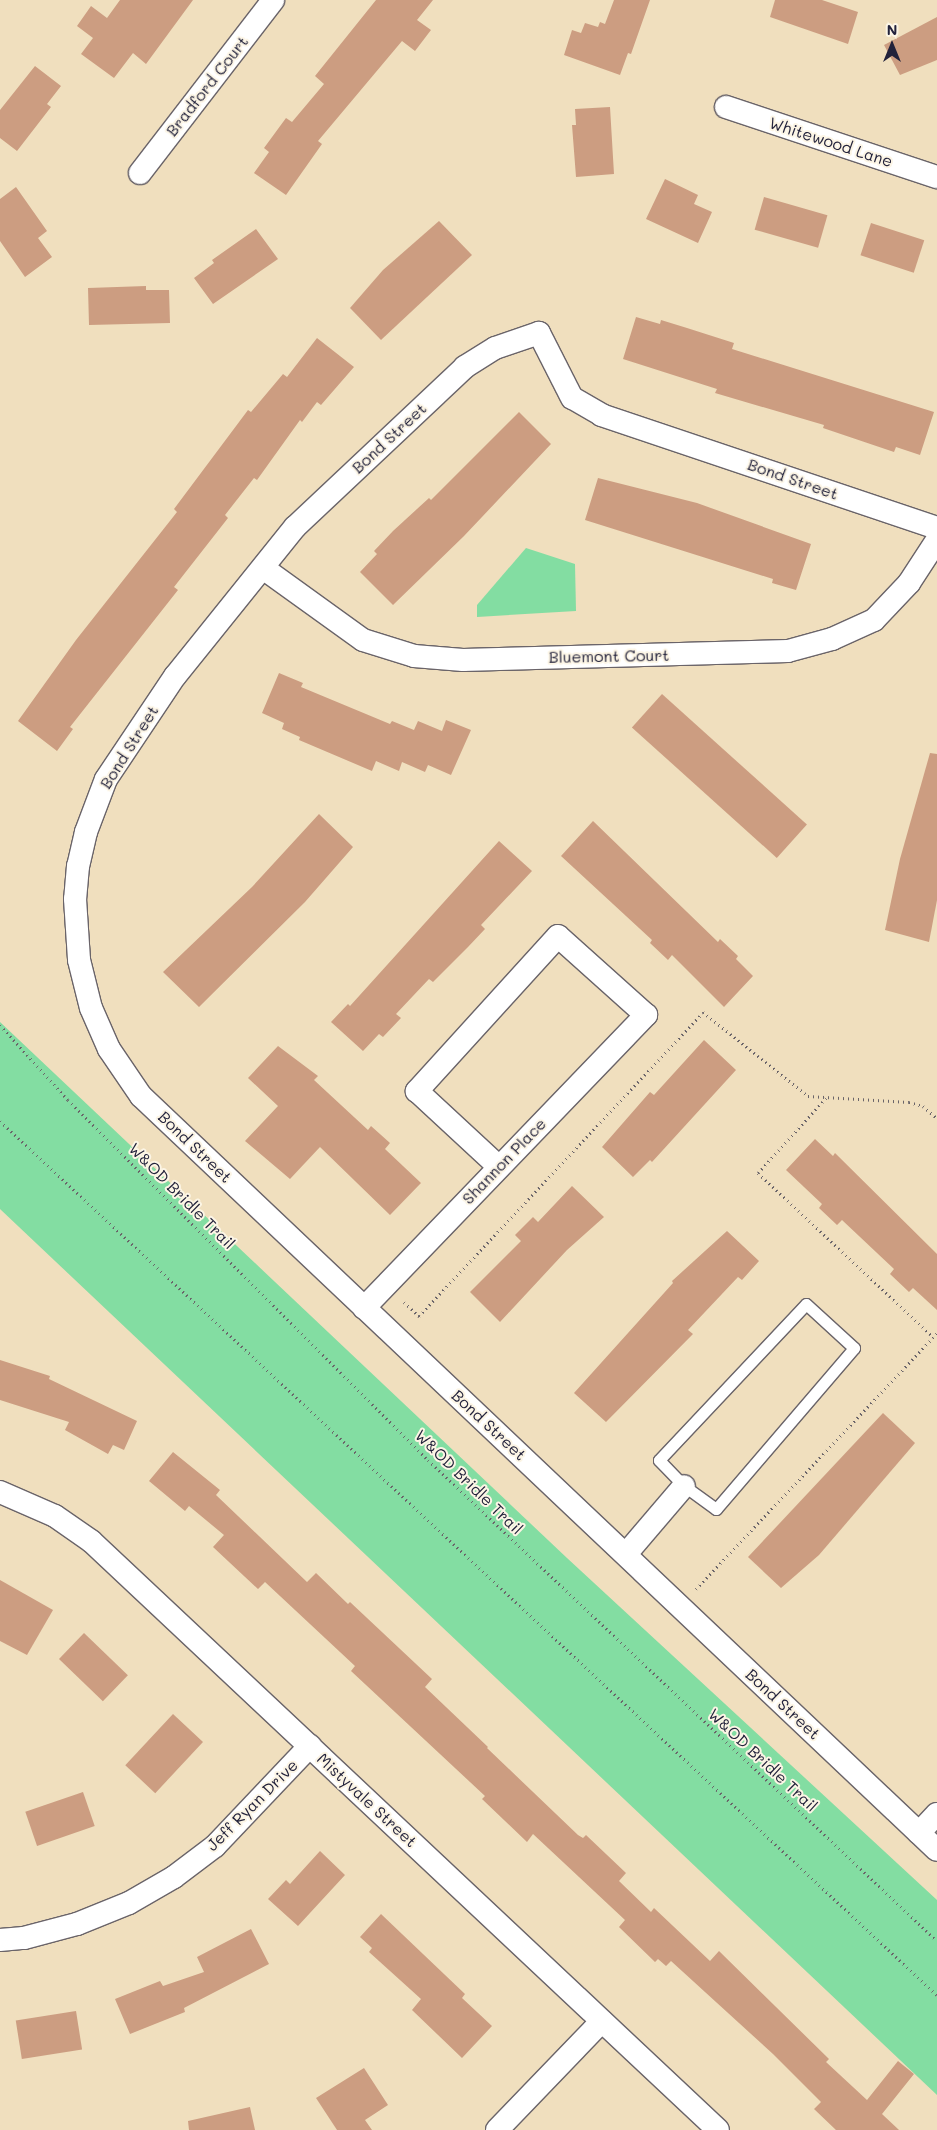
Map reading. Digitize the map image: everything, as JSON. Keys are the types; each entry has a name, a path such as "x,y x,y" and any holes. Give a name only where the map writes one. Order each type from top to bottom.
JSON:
{"street":[{"name":"Bradford Court","path":"140,173 273,0"},
{"name":"Whitewood Lane","path":"726,107 937,177"},
{"name":"Bond Street","path":"937,528 602,415 572,398 538,333 495,348 465,367 295,527 175,676 106,779 78,866 75,900 79,960 91,1008 109,1049 141,1096 937,1850"},
{"name":"Bluemont Court","path":"263,568 363,640 414,656 463,660 788,652 832,639 874,620 909,583 937,540"},
{"name":"Shannon Place","path":"364,1308 498,1166 646,1015 558,936 417,1091 498,1166"},
{"path":"626,1554 684,1486"},
{"name":"Mistyvale Street","path":"0,1492 55,1516 90,1541 718,2130"},
{"name":"Jeff Ryan Drive","path":"0,1940 24,1938 76,1924 129,1903 174,1877 215,1846 310,1746"},
{"path":"919,1833 937,1814"},
{"path":"497,2130 602,2021"}],"lane":[{"path":"806,1304 854,1348 716,1509 684,1486 659,1460 806,1304"}],"path":[{"path":"386,1285 419,1316 703,1012 808,1096 909,1102 923,1106 937,1118"},
{"name":"W&OD Bridle Trail","path":"0,1024 68,1100 428,1460 937,1941"},
{"path":"826,1098 758,1172 933,1337"},
{"path":"0,1121 937,1995"},
{"path":"680,1606 937,1333"}],"green space":[{"path":"526,548 575,564 576,611 477,617 477,605"},
{"path":"0,1022 567,1558 937,1900 937,2095 0,1209"}],"building":[{"path":"120,0 193,0 146,64 133,53 114,78 81,54 93,38 77,26 91,6 107,18"},
{"path":"376,0 433,0 417,20 431,30 415,51 402,41 318,141 322,144 286,195 254,173 269,152 264,148 286,118 292,122 324,84 315,76"},
{"path":"614,0 650,0 631,54 628,53 620,75 564,55 572,30 581,33 585,23 598,27 600,22 605,24"},
{"path":"775,0 822,0 858,12 848,44 770,17"},
{"path":"937,17 937,60 900,75 884,45"},
{"path":"35,66 61,86 47,104 51,107 17,151 0,138 0,110"},
{"path":"610,107 614,174 576,177 572,125 576,125 575,109"},
{"path":"665,179 698,195 694,204 712,212 698,243 646,219"},
{"path":"16,187 47,231 38,238 52,257 25,277 0,241 0,199"},
{"path":"764,197 827,215 818,248 755,230"},
{"path":"439,221 472,255 381,340 350,308 383,270"},
{"path":"871,223 924,240 914,273 860,255"},
{"path":"256,229 278,259 213,304 194,278 214,263 212,260"},
{"path":"146,286 146,290 169,290 170,323 89,325 88,288"},
{"path":"636,317 660,324 661,320 687,328 734,343 732,349 934,412 920,455 896,447 894,452 823,428 824,425 715,393 717,389 623,359"},
{"path":"317,338 354,367 321,405 317,402 302,422 300,420 257,480 254,478 225,515 228,518 174,587 178,590 70,727 73,729 57,751 18,721 76,640 177,512 174,509 248,410 251,412 283,374 287,377"},
{"path":"519,412 551,444 464,536 393,605 360,572 377,554 374,551 393,531 429,498 431,500"},
{"path":"598,478 697,503 811,544 796,590 772,583 773,579 585,520"},
{"path":"279,673 303,683 301,687 390,724 392,721 414,730 418,721 442,731 446,720 471,730 451,775 428,765 425,772 402,762 399,771 376,761 372,771 299,740 300,737 282,729 284,723 262,713"},
{"path":"662,694 807,824 777,858 632,727"},
{"path":"930,753 937,754 937,900 929,942 885,930 900,859"},
{"path":"319,814 353,847 305,902 199,1007 163,972 252,887"},
{"path":"593,821 718,942 720,939 738,956 736,959 753,976 724,1007 672,955 668,960 650,943 652,940 561,856"},
{"path":"499,841 532,871 481,925 485,929 433,982 429,979 396,1014 401,1018 383,1037 379,1034 363,1051 331,1022 348,1004 350,1006"},
{"path":"704,1040 736,1070 652,1162 650,1160 633,1177 602,1147 650,1092 654,1095"},
{"path":"278,1046 318,1076 314,1080 368,1130 371,1126 390,1143 385,1149 421,1183 390,1215 320,1147 290,1179 245,1141 278,1106 248,1078"},
{"path":"815,1139 833,1156 835,1153 937,1254 937,1310 913,1288 909,1292 890,1274 894,1269 842,1220 837,1225 819,1208 822,1204 786,1170"},
{"path":"572,1186 604,1217 567,1250 500,1322 470,1292 521,1241 515,1235 533,1217 538,1222"},
{"path":"727,1231 759,1261 742,1280 738,1277 688,1330 693,1334 606,1422 574,1393 673,1283 672,1281"},
{"path":"0,1360 50,1376 49,1379 137,1421 124,1450 113,1445 108,1454 65,1430 69,1422 0,1400"},
{"path":"883,1413 915,1443 819,1555 781,1588 748,1557"},
{"path":"173,1452 220,1490 216,1495 307,1582 316,1573 348,1604 350,1602 432,1679 425,1687 487,1748 578,1835 583,1838 586,1835 626,1873 619,1881 651,1912 654,1908 710,1961 719,1951 829,2059 826,2062 867,2100 898,2061 914,2074 882,2114 899,2130 836,2130 814,2109 821,2102 773,2054 671,1961 666,1966 658,1959 655,1962 619,1927 625,1920 533,1834 527,1842 482,1799 485,1796 351,1671 355,1666 265,1582 258,1589 213,1547 224,1535 189,1506 185,1511 149,1481"},
{"path":"0,1580 53,1610 27,1655 0,1641"},
{"path":"84,1633 128,1675 103,1701 59,1659"},
{"path":"173,1714 203,1742 155,1793 125,1765"},
{"path":"83,1792 95,1826 37,1846 25,1812"},
{"path":"320,1851 345,1875 298,1926 268,1899 286,1880 290,1884"},
{"path":"381,1914 465,1994 462,1998 492,2026 462,2058 412,2010 421,1999 369,1952 372,1948 360,1937"},
{"path":"251,1929 269,1964 184,2008 185,2012 130,2034 115,1999 160,1981 163,1986 204,1972 197,1957"},
{"path":"76,2011 82,2050 22,2059 16,2021"},
{"path":"364,2068 388,2105 365,2120 372,2130 337,2130 316,2098"},
{"path":"250,2107 255,2130 189,2130 188,2121"}]}
